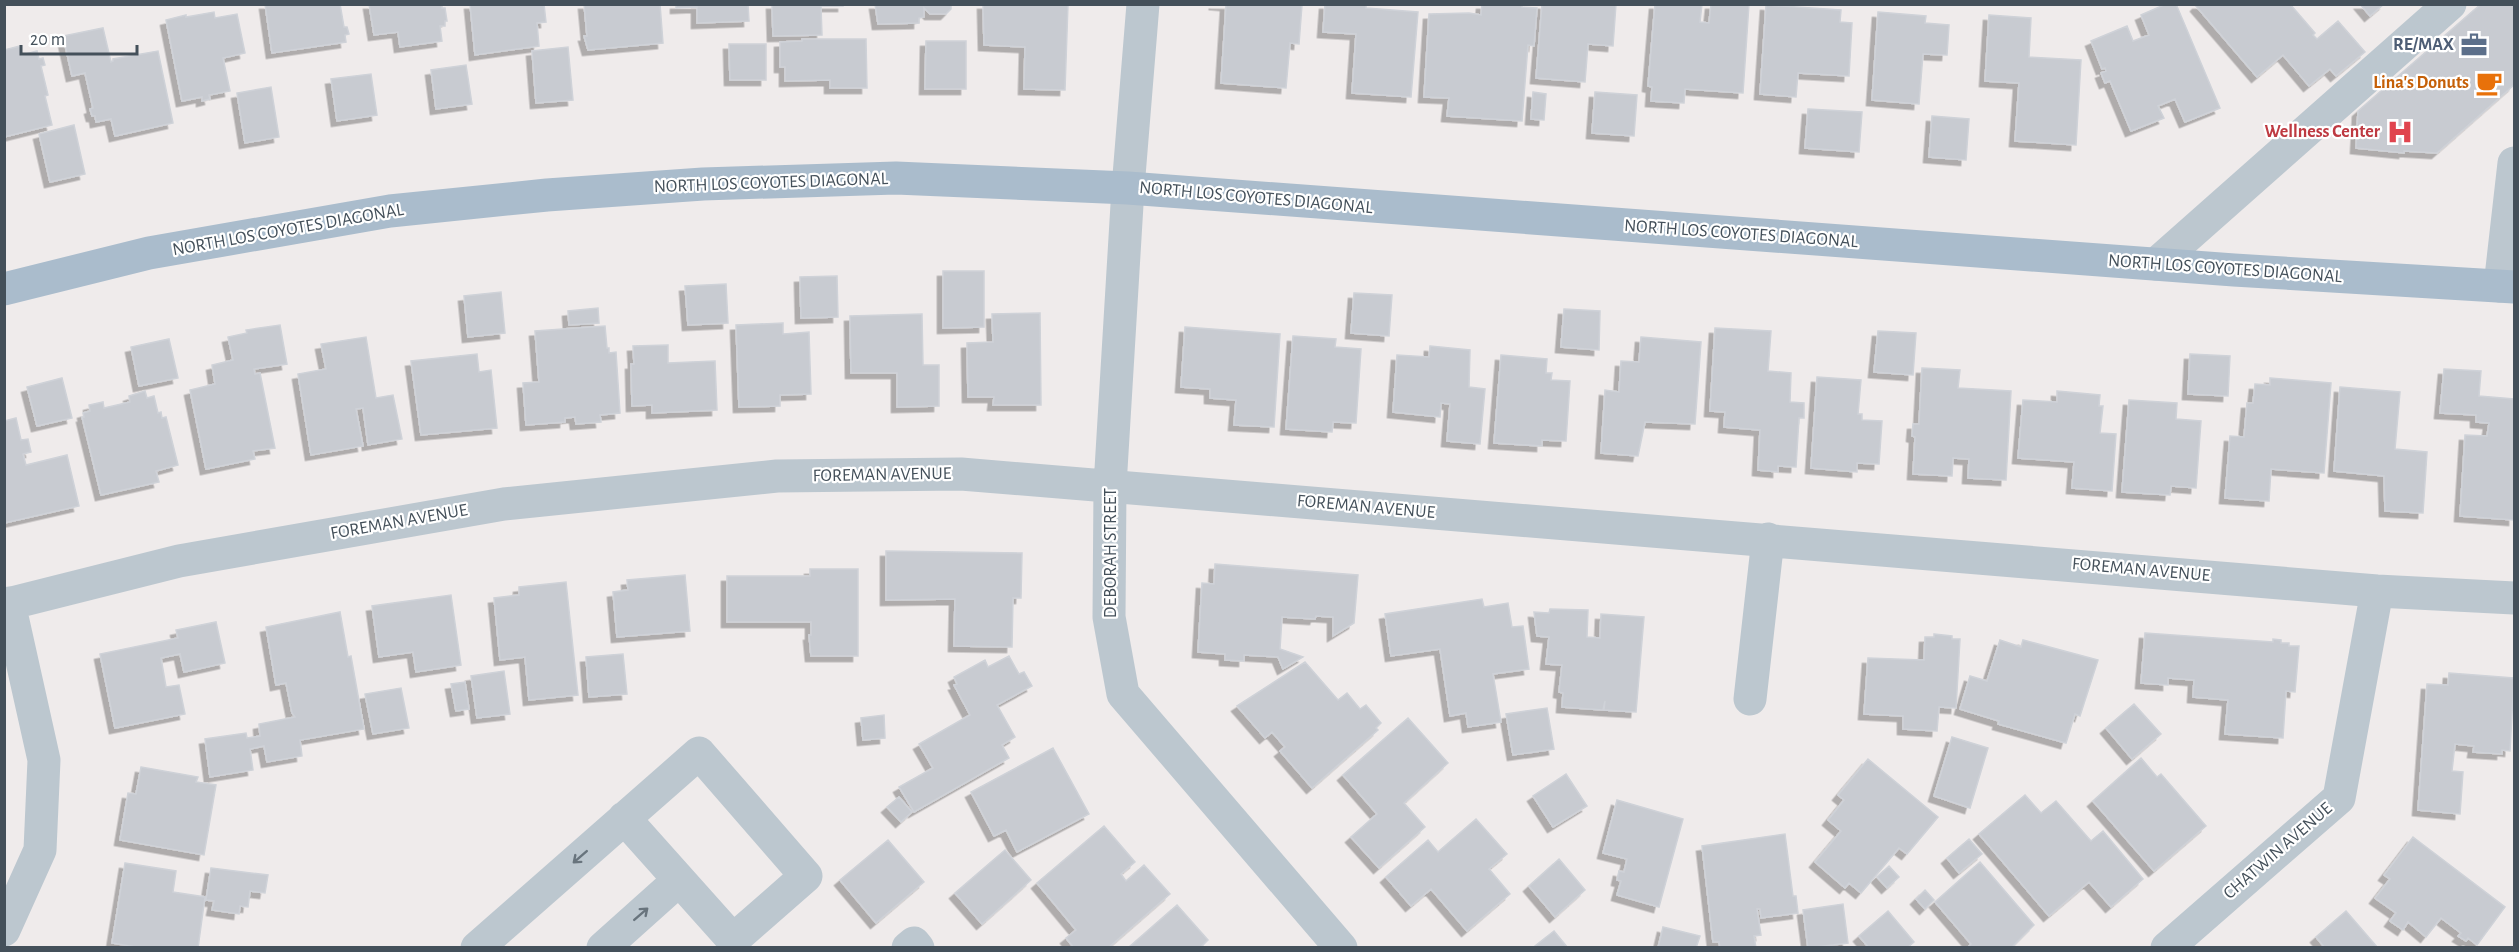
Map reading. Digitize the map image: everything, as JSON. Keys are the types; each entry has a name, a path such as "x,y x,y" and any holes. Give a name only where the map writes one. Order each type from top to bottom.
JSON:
{"main road":[{"name":"NORTH LOS COYOTES DIAGONAL","path":"4,289 149,253 390,211 547,195 703,184 896,178 1128,188 2156,264 2507,286"}],"street":[{"name":"DEBORAH STREET","path":"1143,4 1128,188 1110,486 1109,617 1123,694 1341,948"},
{"path":"2156,264 2450,4"},
{"path":"2507,286 2514,163"},
{"name":"FOREMAN AVENUE","path":"7,604 179,561 504,504 777,476 961,474 2377,591 2514,598"},
{"path":"1750,699 1768,539"},
{"name":"CHATWIN AVENUE","path":"2167,948 2339,798 2377,591"},
{"path":"4,930 40,850 44,760 7,604"},
{"path":"477,948 624,818 699,753 806,876 733,940 624,818"},
{"path":"603,948 679,880"},
{"path":"908,948 914,943 918,948"}],"building":[{"path":"265,4 340,4 344,27 347,27 349,34 345,35 346,42 272,53"},
{"path":"369,4 442,4 447,21 445,21 445,26 440,26 442,41 400,47 398,32 374,35"},
{"path":"470,4 544,4 546,22 537,23 539,46 475,55"},
{"path":"584,4 660,4 663,43 588,50 584,36 587,36"},
{"path":"676,4 748,4 749,21 697,23 697,7 676,8"},
{"path":"772,4 843,4 843,6 821,6 822,35 773,36"},
{"path":"875,4 951,4 951,9 946,14 930,14 924,8 924,17 919,18 919,23 878,24"},
{"path":"983,4 1068,4 1065,90 1024,89 1025,47 984,45"},
{"path":"1214,4 1302,5 1299,44 1290,43 1286,88 1221,83 1226,5"},
{"path":"1325,4 1366,4 1366,8 1418,12 1411,97 1352,93 1356,34 1323,32"},
{"path":"1482,4 1522,4 1522,7 1537,8 1534,46 1528,45 1522,121 1447,116 1449,98 1424,97 1429,14 1481,15"},
{"path":"1542,4 1616,4 1613,46 1588,44 1585,82 1536,78"},
{"path":"1655,4 1702,4 1700,22 1709,23 1711,4 1749,4 1743,93 1685,89 1684,103 1651,101 1652,87 1648,86"},
{"path":"2166,4 2176,4 2220,108 2185,122 2175,99 2158,106 2164,118 2131,131 2110,81 2105,83 2101,73 2106,71 2105,68 2102,69 2091,41 2127,26 2133,41 2149,35 2141,15"},
{"path":"2198,4 2290,4 2315,33 2313,35 2317,39 2338,21 2365,52 2336,76 2330,69 2309,86 2283,55 2257,77 2196,6"},
{"path":"2360,4 2384,4 2370,16"},
{"name":"RE/MAX","path":"2481,4 2514,4 2514,85 2437,153 2404,151 2404,153 2356,148 2358,111"},
{"path":"1766,5 1841,10 1840,22 1852,23 1849,76 1798,73 1796,97 1760,94"},
{"path":"214,12 215,18 237,14 245,53 223,58 230,91 209,95 210,99 202,101 202,97 182,101 166,20"},
{"path":"1878,12 1926,16 1925,23 1949,25 1947,55 1923,54 1919,104 1872,100"},
{"path":"1989,15 2031,18 2029,57 2081,60 2076,145 2015,141 2019,83 1985,81"},
{"path":"103,28 111,62 113,59 158,51 173,123 115,136 111,119 96,122 90,109 93,108 85,73 72,76 63,36"},
{"path":"802,39 866,39 867,88 830,88 830,80 785,81 785,67 780,67 780,42 802,41"},
{"path":"926,41 966,41 966,89 925,89"},
{"path":"729,44 766,44 766,80 730,80"},
{"path":"20,46 22,55 37,51 39,59 43,58 45,65 41,66 48,95 45,96 52,125 4,137 4,50"},
{"path":"568,47 573,100 536,103 532,51"},
{"path":"466,65 472,104 436,109 431,70"},
{"path":"371,74 377,115 337,121 331,79"},
{"path":"271,87 279,137 245,143 237,93"},
{"path":"1533,92 1546,94 1544,120 1531,119"},
{"path":"1595,92 1637,95 1634,136 1592,133"},
{"path":"1808,109 1862,112 1859,152 1805,148"},
{"path":"1932,116 1969,119 1966,160 1929,157"},
{"path":"74,125 85,174 50,182 39,134"},
{"path":"943,271 984,271 984,327 943,328"},
{"path":"837,276 838,317 801,318 800,277"},
{"path":"726,284 728,323 688,325 685,286"},
{"path":"501,292 505,333 468,337 464,296"},
{"path":"1354,293 1392,295 1389,336 1351,333"},
{"path":"598,308 599,323 569,325 568,311"},
{"path":"1564,309 1600,311 1599,350 1561,347"},
{"path":"1040,313 1041,405 993,405 994,397 968,397 967,343 993,342 992,314"},
{"path":"922,314 923,365 939,365 939,406 897,407 897,373 851,373 850,316"},
{"path":"783,323 783,334 809,332 811,394 780,395 780,406 739,407 736,325"},
{"path":"280,325 287,364 254,369 255,374 260,373 275,448 253,451 255,459 206,469 190,390 215,384 212,365 233,360 228,337 247,333 246,330"},
{"path":"605,326 609,353 616,352 620,413 600,415 601,422 576,424 575,417 565,418 565,422 526,425 523,383 539,382 535,331"},
{"path":"1185,327 1280,334 1274,427 1234,425 1236,400 1210,398 1210,389 1181,387"},
{"path":"1715,328 1771,331 1768,371 1791,373 1790,402 1804,403 1804,418 1799,418 1796,467 1778,466 1778,472 1758,470 1760,430 1724,427 1725,412 1710,411"},
{"path":"1878,331 1916,333 1913,375 1874,372"},
{"path":"1293,336 1336,339 1335,347 1361,349 1356,423 1333,422 1332,432 1286,429"},
{"path":"366,337 376,398 393,395 402,439 368,445 363,408 356,409 363,446 311,455 298,374 326,369 321,344"},
{"path":"1641,337 1701,342 1695,424 1645,422 1638,456 1601,453 1605,390 1619,392 1621,361 1639,362"},
{"path":"169,339 178,378 139,386 131,347"},
{"path":"668,345 668,363 715,361 717,410 652,413 652,405 632,406 633,346"},
{"path":"1430,346 1470,350 1469,387 1485,389 1480,444 1447,441 1450,404 1441,403 1440,417 1393,412 1397,355 1429,357"},
{"path":"477,354 479,372 491,370 497,428 421,435 411,361"},
{"path":"2190,354 2230,356 2228,396 2188,394"},
{"path":"1501,355 1547,359 1546,373 1552,373 1551,380 1570,381 1566,441 1542,440 1542,446 1494,443"},
{"path":"1922,368 1960,370 1958,388 2011,391 2006,480 1968,478 1969,459 1953,458 1952,476 1913,474 1915,437 1912,436 1913,424 1919,424"},
{"path":"2444,369 2481,371 2479,396 2514,399 2514,520 2460,516 2465,435 2487,436 2489,423 2476,422 2476,415 2440,413"},
{"path":"1817,377 1861,380 1858,414 1862,414 1862,420 1882,421 1879,464 1857,463 1857,472 1811,468"},
{"path":"62,378 72,418 37,426 27,387"},
{"path":"2270,378 2331,383 2324,473 2271,469 2269,501 2225,498 2230,436 2244,437 2247,403 2253,403 2255,384 2270,385"},
{"path":"2340,387 2400,392 2395,449 2427,452 2423,513 2385,511 2384,476 2334,471"},
{"path":"145,391 147,398 154,396 158,413 161,412 162,418 166,417 178,465 156,471 159,482 101,495 82,417 84,417 83,413 90,411 89,405 103,402 104,408 130,402 129,396"},
{"path":"2057,391 2100,395 2099,406 2103,406 2100,433 2116,434 2112,491 2072,488 2074,462 2018,458 2023,400 2057,402"},
{"path":"2129,400 2177,403 2176,419 2201,421 2196,488 2171,486 2170,495 2122,492"},
{"path":"16,418 21,440 28,439 31,452 23,454 26,465 67,455 79,506 4,523 4,421"},
{"path":"886,551 1022,553 1021,598 1013,598 1012,647 954,646 955,599 886,600"},
{"path":"1215,564 1358,575 1354,623 1333,636 1333,617 1316,616 1315,619 1282,617 1280,649 1303,657 1283,669 1278,657 1244,655 1244,661 1225,660 1225,654 1198,652 1202,583 1214,584"},
{"path":"810,569 858,569 858,656 811,656 809,635 811,635 811,622 727,622 727,576 810,576"},
{"path":"685,575 690,631 617,637 613,592 628,590 627,580"},
{"path":"566,582 578,695 529,700 525,657 500,660 494,598 519,595 519,587"},
{"path":"451,595 461,665 416,672 413,652 379,657 372,606"},
{"path":"1482,599 1484,607 1508,603 1512,627 1523,626 1529,669 1493,674 1501,722 1468,727 1466,713 1450,716 1440,649 1391,656 1385,614"},
{"path":"1550,609 1588,610 1587,637 1600,638 1601,614 1644,617 1636,712 1604,710 1605,701 1603,710 1562,707 1563,693 1559,692 1562,665 1546,664 1549,637 1537,636 1534,612 1549,613"},
{"path":"340,612 348,657 351,656 364,729 300,740 302,756 267,762 264,746 250,749 253,770 210,777 205,739 246,733 247,738 260,736 259,724 295,717 292,713 286,683 276,685 266,627"},
{"path":"216,622 225,663 184,672 180,654 161,658 166,687 179,685 185,714 115,728 100,654 178,638 176,630"},
{"path":"2145,633 2273,642 2273,639 2281,640 2281,643 2289,643 2289,646 2299,646 2295,692 2286,691 2283,738 2225,734 2228,700 2193,697 2194,680 2168,678 2168,685 2141,683"},
{"path":"1934,634 1960,639 1956,708 1939,707 1937,731 1903,729 1903,716 1864,714 1868,658 1924,660 1925,637 1934,637"},
{"path":"2000,640 2021,647 2023,640 2098,660 2080,716 2075,714 2066,743 1998,724 1999,721 1960,709 1970,676 1987,681"},
{"path":"623,654 627,694 589,697 586,657"},
{"path":"1009,656 1019,674 1024,672 1032,686 997,705 1015,737 1002,745 1009,758 914,812 899,787 933,768 919,744 970,715 954,685 957,684 954,677 985,660 988,667"},
{"path":"1305,662 1338,700 1347,693 1360,709 1366,705 1381,723 1376,728 1378,730 1312,788 1280,751 1285,747 1272,732 1265,738 1237,706"},
{"path":"504,671 510,714 477,718 471,676"},
{"path":"2449,673 2514,678 2510,751 2502,750 2502,754 2473,752 2474,746 2455,744 2452,771 2463,772 2460,814 2418,810 2427,684 2448,685"},
{"path":"465,682 469,709 456,711 451,684"},
{"path":"401,688 409,728 373,734 365,694"},
{"path":"2134,704 2161,734 2132,759 2106,728"},
{"path":"1547,708 1554,749 1513,755 1506,714"},
{"path":"884,715 885,738 863,740 861,718"},
{"path":"1408,718 1448,763 1404,803 1425,827 1379,868 1351,837 1377,814 1343,775"},
{"path":"1952,737 1988,748 1970,808 1934,796"},
{"path":"1053,748 1089,814 1017,852 1006,830 994,836 971,792"},
{"path":"2141,758 2157,777 2161,774 2206,826 2154,871 2093,801"},
{"path":"1868,759 1938,817 1907,854 1899,848 1861,893 1849,883 1845,888 1815,862 1841,831 1828,820 1844,800 1838,795"},
{"path":"141,767 198,777 196,782 216,785 204,855 120,840 128,793 136,794"},
{"path":"1566,774 1587,806 1553,827 1533,796"},
{"path":"2025,795 2041,813 2056,801 2091,841 2103,831 2143,879 2111,907 2089,882 2049,916 1979,834"},
{"path":"899,797 912,812 901,822 887,807"},
{"path":"1617,800 1683,819 1659,907 1617,895 1621,881 1617,880 1619,871 1624,872 1627,859 1603,853"},
{"path":"1476,819 1507,854 1489,869 1510,894 1467,931 1431,889 1411,906 1386,877 1428,840 1438,852"},
{"path":"1104,826 1135,862 1121,874 1126,881 1144,865 1170,894 1108,948 1074,948 1066,938 1076,930 1037,883"},
{"path":"1785,834 1793,896 1796,896 1798,913 1761,918 1760,909 1757,909 1761,935 1754,936 1756,948 1720,948 1719,942 1713,942 1702,846"},
{"path":"2413,837 2505,907 2477,945 2468,938 2466,941 2458,936 2461,933 2441,918 2426,937 2408,922 2403,930 2390,921 2396,913 2375,898 2390,879 2384,875"},
{"path":"1969,839 1982,854 1959,873 1947,858"},
{"path":"888,840 924,882 876,923 840,880"},
{"path":"1005,850 1031,880 982,924 955,893"},
{"path":"1559,859 1585,890 1555,917 1529,886"},
{"path":"1980,862 2034,925 2011,948 1967,948 1971,944 1935,902"},
{"path":"125,863 176,871 173,892 205,897 198,948 141,948 112,943"},
{"path":"1889,866 1899,877 1887,888 1877,877"},
{"path":"211,868 268,875 265,893 250,891 248,907 240,906 239,914 212,910 214,901 206,900"},
{"path":"1925,890 1934,900 1925,909 1916,899"},
{"path":"1843,904 1848,943 1808,948 1803,910"},
{"path":"1177,905 1208,940 1202,946 1203,948 1128,948"},
{"path":"1888,911 1914,942 1907,948 1869,948 1859,936"},
{"path":"2346,911 2378,948 2325,948 2316,937"},
{"path":"1663,927 1700,936 1696,948 1658,948"},
{"path":"1554,931 1568,948 1536,948 1535,946"}],"place":[{"name":"RE/MAX","path":"2474,45"},
{"name":"Lina's Donuts","path":"2489,83"},
{"name":"Wellness Center","path":"2400,132"}]}
